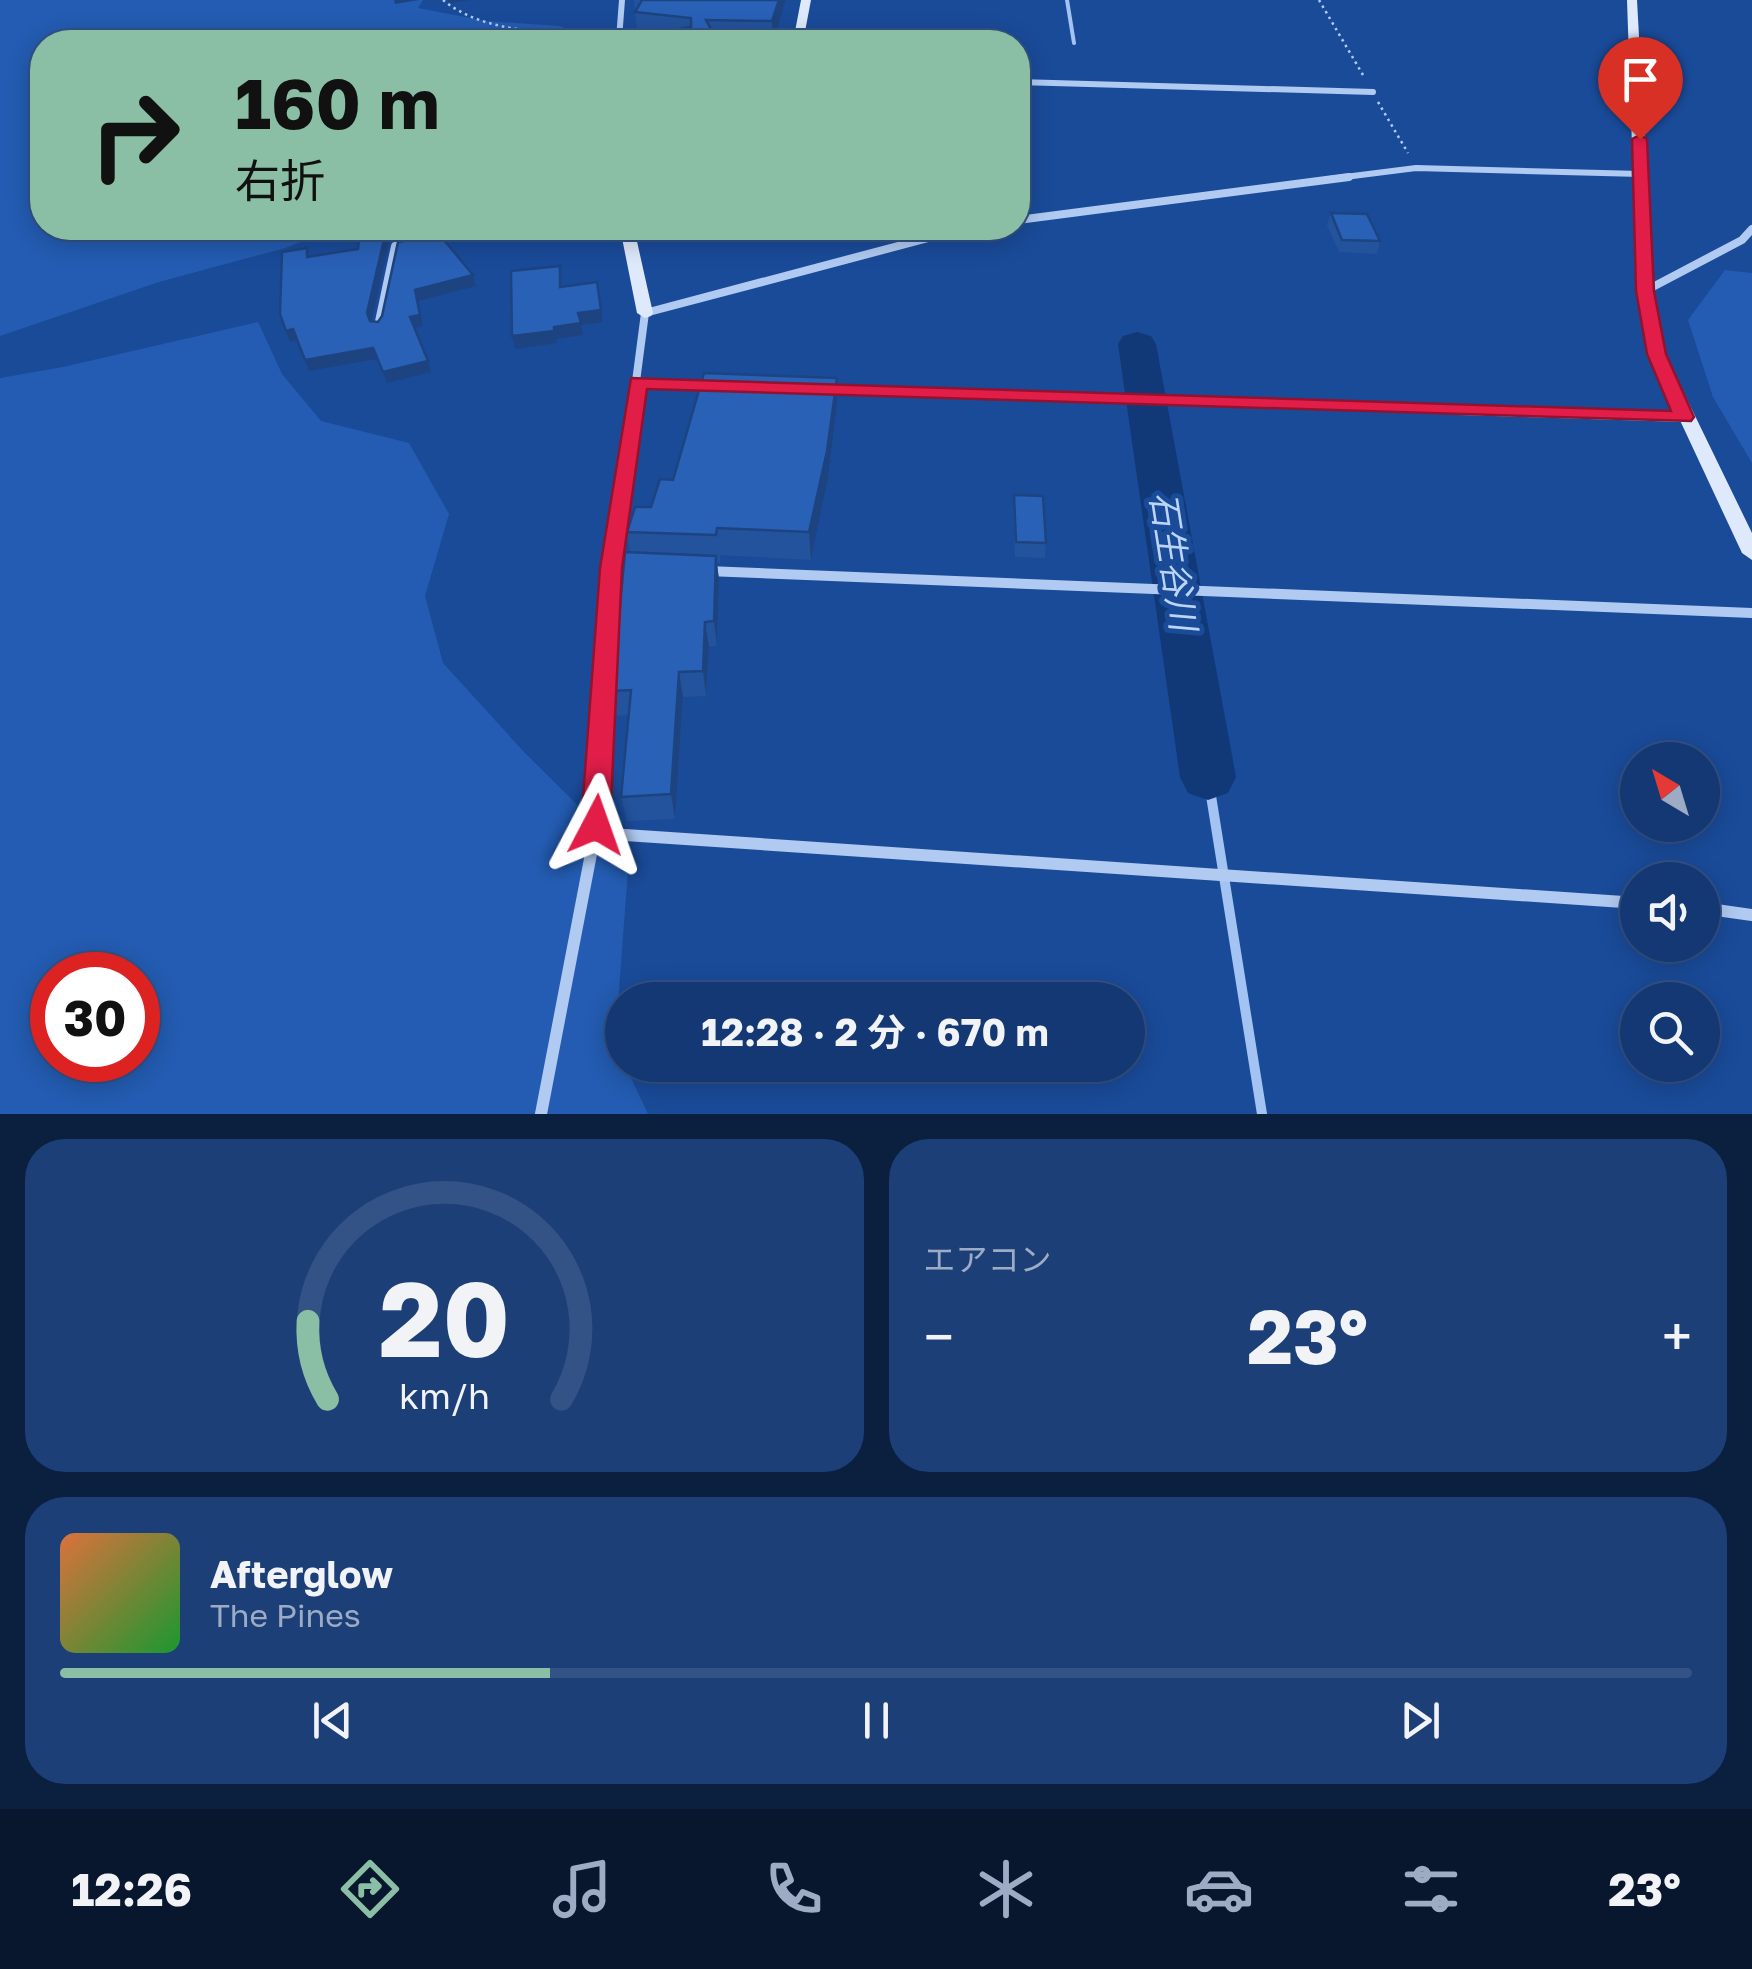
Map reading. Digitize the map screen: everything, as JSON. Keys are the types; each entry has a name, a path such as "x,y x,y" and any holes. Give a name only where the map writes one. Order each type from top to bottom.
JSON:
{"main road":[{"path":"800,30 806,0"},
{"path":"1632,0 1645,291 1657,354 1752,553"},
{"path":"630,240 645,312"}],"street":[{"path":"620,30 622,0"},
{"path":"1030,82 1372,92"},
{"path":"1030,218 1416,168 1641,174"},
{"path":"1645,291 1742,240 1752,230"},
{"path":"378,326 394,246 424,240"},
{"path":"541,1114 595,834 611,568 645,312 920,240"},
{"path":"1742,240 1752,244"},
{"path":"638,382 730,386"},
{"path":"817,388 1684,417"},
{"path":"611,568 640,569"},
{"path":"700,571 1752,613"},
{"path":"595,834 1620,902"},
{"path":"1720,911 1752,916"}],"path":[{"path":"443,0 450,9 483,22 543,30"}],"shaded area":[{"path":"0,0 423,0 418,8 486,21 569,30 30,30 30,240 306,240 159,282 0,336"},
{"path":"1725,270 1752,273 1752,463 1713,397 1688,320"},
{"path":"258,322 282,374 321,421 409,443 449,514 425,596 443,663 524,752 629,856 620,982 605,982 605,1082 633,1082 648,1114 0,1114 0,378"}],"building":[{"path":"642,0 779,0 772,21 706,20 711,30 681,30 691,27 691,18 635,12"},
{"path":"1331,213 1367,214 1380,241 1342,240"},
{"path":"359,240 384,240 367,313 370,321 378,322 382,316 398,242 444,240 473,275 415,290 420,315 410,317 428,361 383,372 373,348 305,360 293,329 286,331 280,314 282,252 307,248 307,257 358,249"},
{"path":"560,266 560,287 597,282 601,310 578,313 581,323 554,327 554,331 512,336 511,271"},
{"path":"704,373 837,378 827,451 809,532 717,528 716,535 627,532 635,507 651,507 660,479 673,480"},
{"path":"1014,495 1043,496 1046,543 1016,542"},
{"path":"625,552 716,556 714,621 705,622 703,671 679,672 671,794 621,797 631,690 612,691"}],"waterway":[{"name":"石生谷川","path":"1067,0 1074,43"},
{"name":"石生谷川","path":"1137,344 1208,777"},
{"path":"1208,777 1262,1114"}],"route":[{"path":"596,825 611,568 638,382 1684,417 1657,354 1645,291 1640,139"}]}
